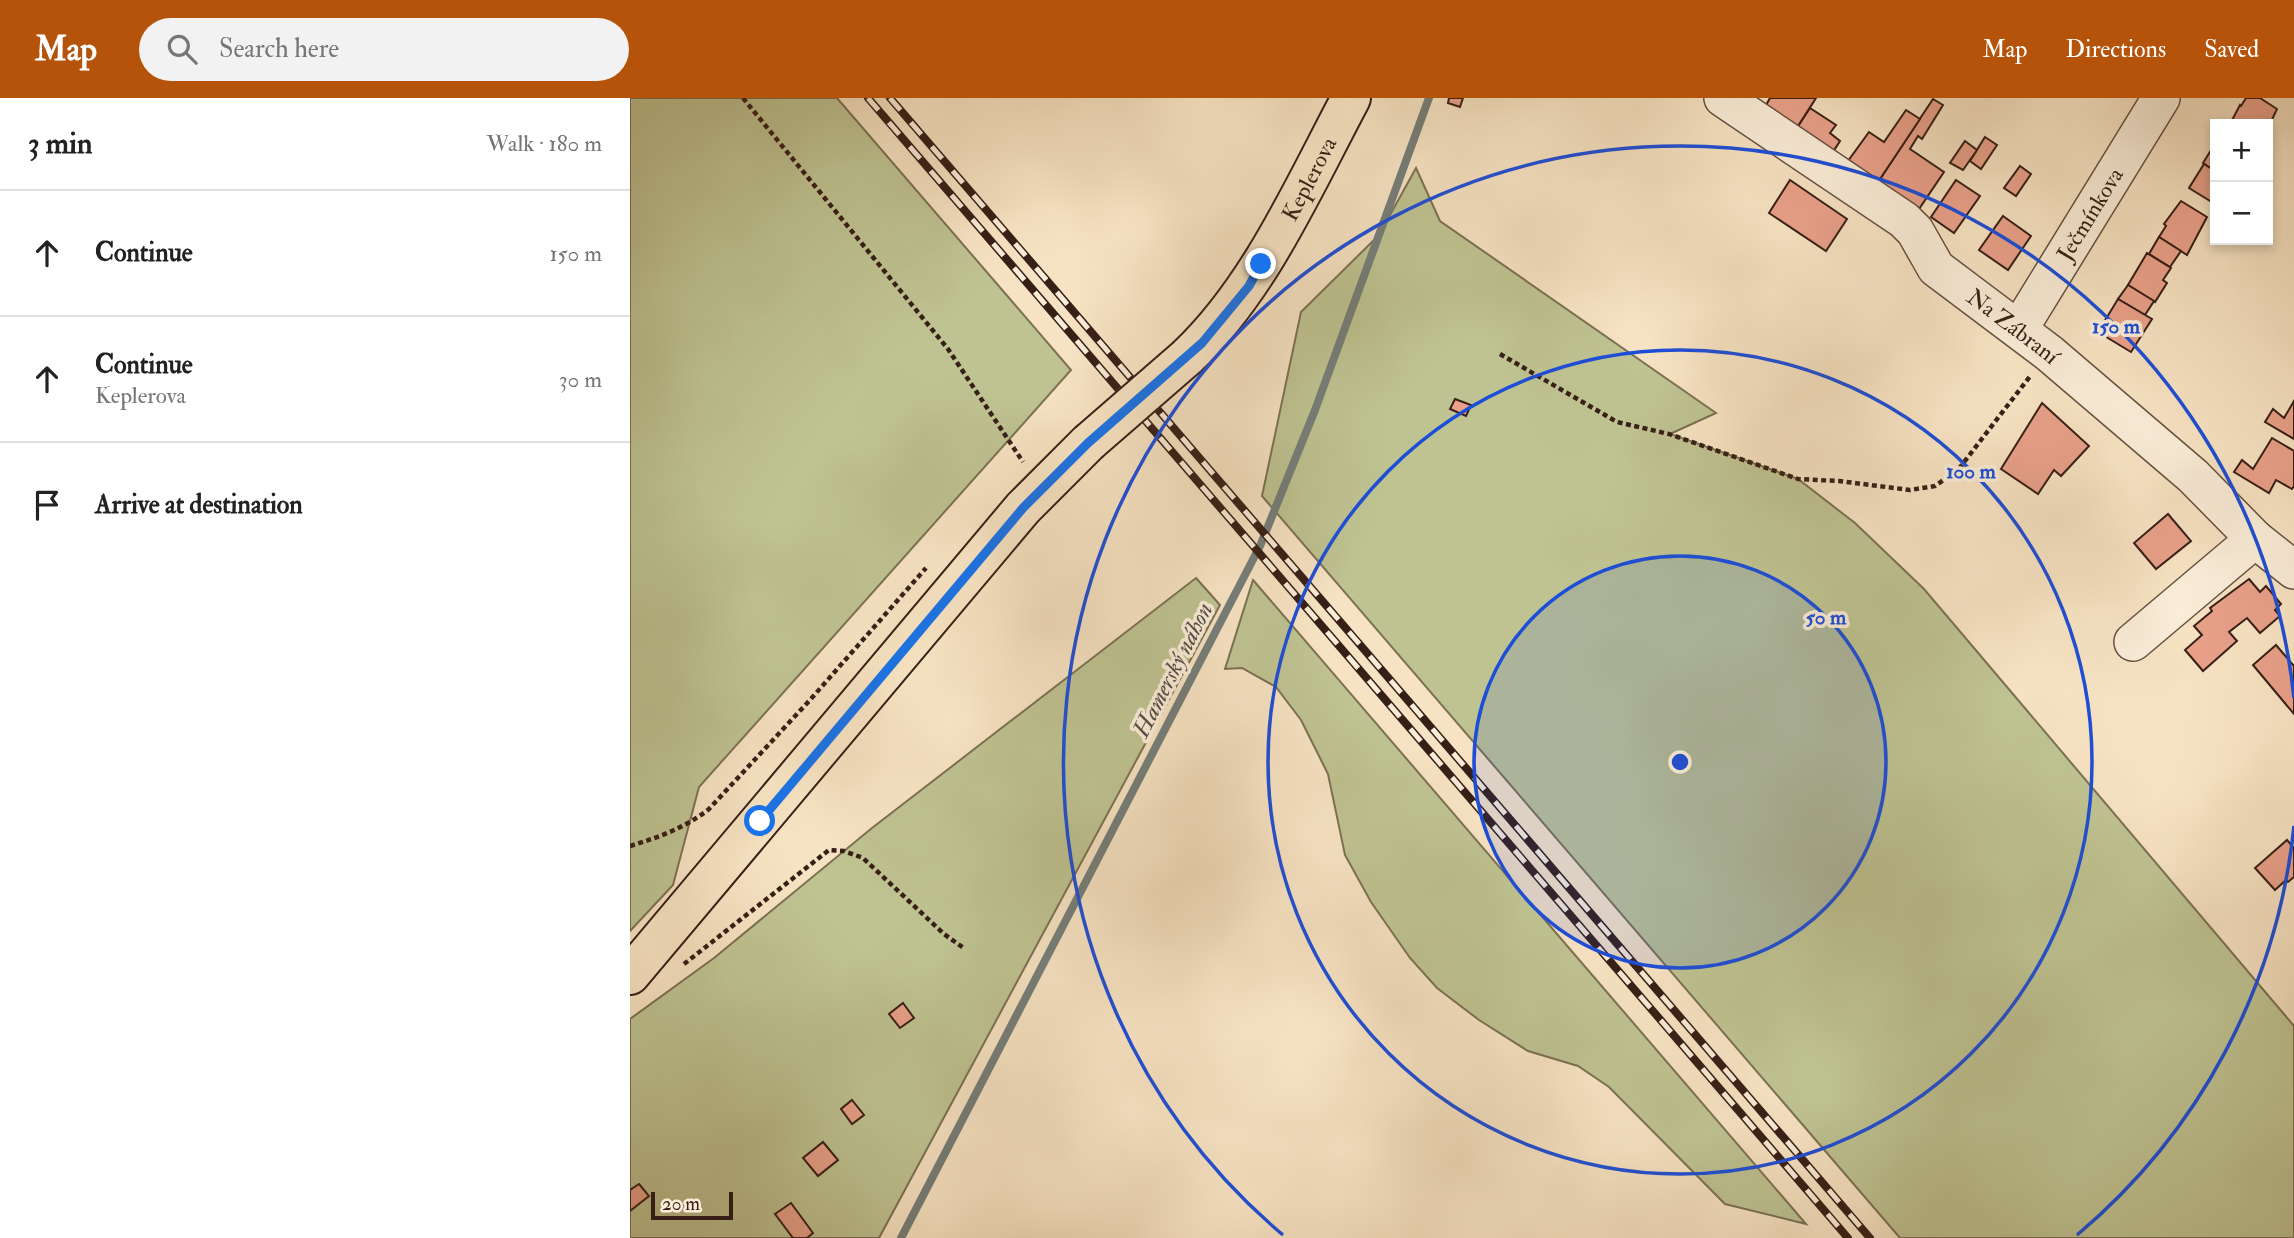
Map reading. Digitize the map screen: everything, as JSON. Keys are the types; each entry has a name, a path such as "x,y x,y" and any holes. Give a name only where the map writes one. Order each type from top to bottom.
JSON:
{"main road":[{"name":"Keplerova","path":"630,975 1023,508 1088,443 1187,357 1217,327 1249,286 1351,98"}],"street":[{"name":"Na Zábraní","path":"1723,98 1904,220 1915,231 1936,268 2049,353 2193,476 2255,539 2294,570"},
{"name":"Ječmínkova","path":"2019,329 2161,98"},
{"path":"2133,642 2255,539"}],"path":[{"path":"743,98 948,349 1023,462"},
{"path":"1500,354 1617,422 1669,434 1798,479 1910,490 1935,486 1958,470 2049,353"},
{"path":"630,846 668,834 695,820 709,809 801,710 933,560"},
{"path":"674,971 829,850 844,851 863,858 944,934 965,949"}],"green space":[{"path":"630,98 837,98 1071,370 699,787 673,885 630,931"},
{"path":"1416,168 1440,221 1716,413 1670,434 1798,479 1855,523 1924,589 2294,1026 2294,1238 1900,1238 1262,496 1301,312 1379,235"},
{"path":"1196,578 1220,605 879,1238 630,1238 630,1019 714,958 872,828"},
{"path":"1253,580 1806,1224 1725,1204 1609,1087 1578,1066 1528,1051 1479,1020 1437,988 1410,958 1371,902 1345,855 1328,774 1301,720 1276,687 1242,668 1225,669"}],"building":[{"path":"1449,98 1463,98 1460,107 1448,103"},
{"path":"1770,98 1816,98 1797,128 1765,107"},
{"path":"2246,98 2260,98 2277,109 2272,119 2233,119"},
{"path":"1933,99 1943,105 1922,139 1918,136 1910,149 1944,172 1919,209 1878,182"},
{"path":"1810,108 1836,125 1830,133 1840,141 1833,152 1797,128"},
{"path":"1906,110 1920,119 1878,182 1848,161 1869,132 1884,142"},
{"path":"1985,137 1997,145 1981,169 1970,161"},
{"path":"1965,141 1977,150 1963,170 1950,163"},
{"path":"2210,152 2210,168 2203,163"},
{"path":"2204,164 2210,168 2210,201 2189,188"},
{"path":"2020,166 2031,174 2016,196 2004,188"},
{"path":"1790,180 1847,219 1826,251 1769,213"},
{"path":"1956,180 1980,196 1954,233 1931,217"},
{"path":"2181,201 2207,217 2187,255 2159,237 2166,226 2164,224"},
{"path":"2003,216 2031,236 2008,270 1979,250"},
{"path":"2159,237 2181,251 2170,267 2149,254"},
{"path":"2147,253 2171,268 2163,280 2167,283 2155,302 2128,285"},
{"path":"2128,285 2154,301 2145,315 2118,299"},
{"path":"2118,299 2152,319 2131,352 2098,332"},
{"path":"1455,399 1471,405 1466,416 1450,409"},
{"path":"2294,401 2294,439 2265,422 2273,409 2284,418"},
{"path":"2042,403 2089,446 2061,476 2054,470 2038,494 2001,469"},
{"path":"2272,438 2294,451 2294,486 2292,489 2276,480 2269,493 2234,472 2242,460 2253,469"},
{"path":"2168,514 2191,541 2156,569 2134,543"},
{"path":"2249,579 2260,592 2266,586 2281,604 2275,610 2280,616 2260,633 2247,618 2229,632 2237,641 2203,671 2185,650 2202,635 2194,626 2212,611 2210,608"},
{"path":"2276,645 2294,666 2294,714 2253,665"},
{"path":"2287,840 2294,848 2294,877 2275,890 2255,868"},
{"path":"903,1003 914,1018 900,1028 889,1014"},
{"path":"852,1100 864,1115 852,1124 841,1109"},
{"path":"823,1142 838,1160 818,1176 803,1158"},
{"path":"639,1184 649,1196 630,1211 630,1190"},
{"path":"791,1203 813,1233 807,1238 793,1238 775,1214"}],"waterway":[{"name":"Hamerský náhon","path":"901,1238 1260,546 1315,410 1429,98"}],"railway":[{"path":"868,98 1848,1238"},
{"path":"890,98 1870,1238"}],"route":[{"path":"760,821 1023,508 1088,443 1202,343 1249,286 1261,264"}]}
